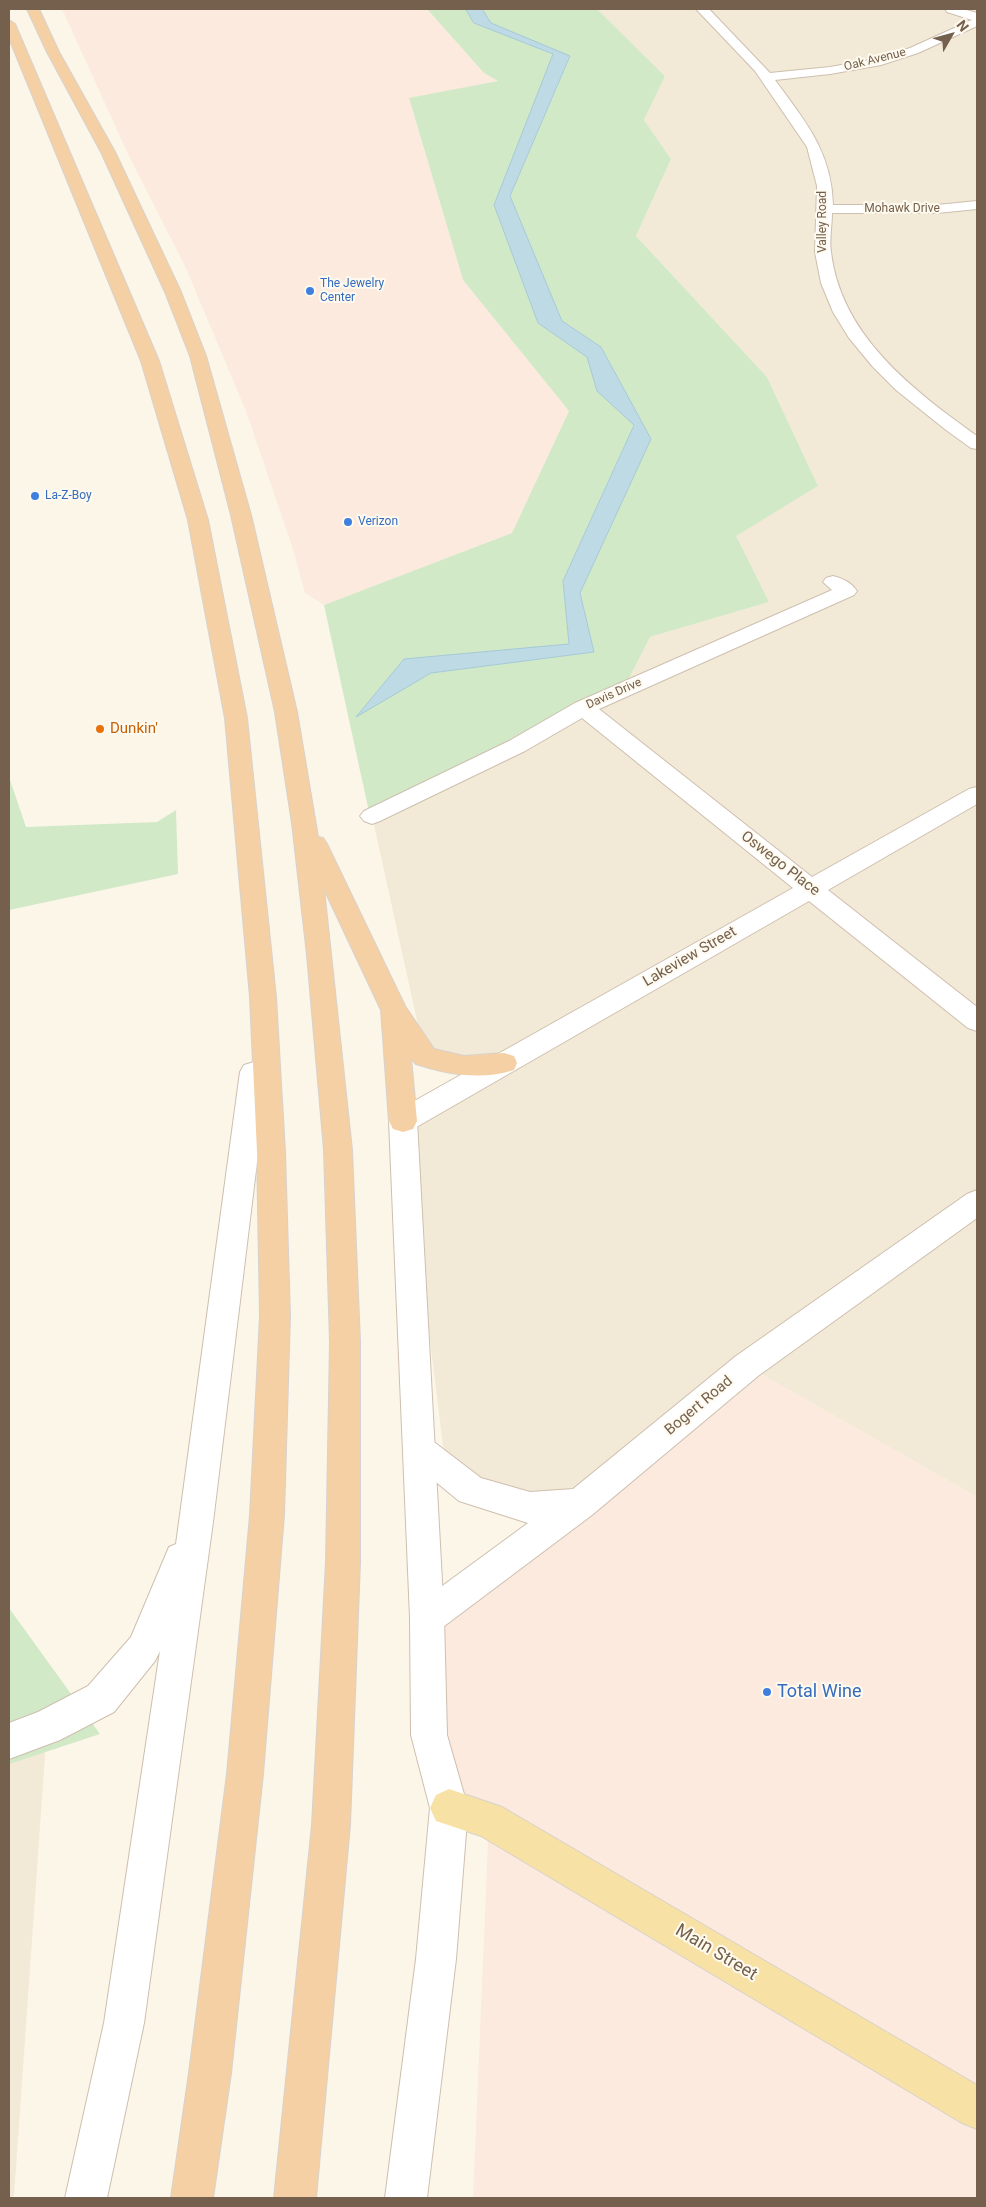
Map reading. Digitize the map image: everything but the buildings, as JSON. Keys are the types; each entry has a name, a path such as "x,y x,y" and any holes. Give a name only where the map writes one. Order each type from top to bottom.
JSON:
{"highway":[{"path":"34,9 53,52 108,152 173,292 198,356 241,515 286,712 304,823 320,955 338,1150 345,1342 343,1562 331,1825 294,2198"},
{"path":"9,24 150,361 198,520 236,718 263,997 271,1152 275,1316 267,1515 245,1774 210,2073 192,2198"},
{"path":"304,823 394,1010 425,1057 464,1066 504,1063"},
{"path":"254,1072 263,997"},
{"path":"394,1010 403,1121"}],"main road":[{"name":"Main Street","path":"449,1808 489,1820 498,1825 977,2108"}],"street":[{"name":"Valley Road","path":"702,9 766,77 814,147 822,174 826,209 822,251 826,274 834,298 848,324 868,350 893,377 917,399 977,444"},
{"path":"951,9 977,16"},
{"name":"Oak Avenue","path":"766,77 870,64 914,50 977,22"},
{"name":"Mohawk Drive","path":"826,209 937,209 977,205"},
{"name":"Davis Drive","path":"372,816 517,746 583,708 847,591 833,582"},
{"name":"Oswego Place","path":"583,708 977,1020"},
{"name":"Lakeview Street","path":"403,1121 977,794"},
{"path":"86,2198 124,2023 196,1522 254,1072"},
{"path":"403,1121 420,1449 427,1618 429,1735 449,1808 436,1959 406,2198"},
{"name":"Bogert Road","path":"427,1618 580,1504 747,1366 977,1202"},
{"path":"420,1449 471,1490 530,1508 580,1504"},
{"path":"9,1741 47,1727 101,1699 143,1649 196,1522"}],"shaded area":[{"path":"62,9 427,9 484,73 498,81 409,99 463,280 569,411 512,533 324,605 305,593 293,549 246,411 185,266 129,156"},
{"path":"597,9 977,9 977,1497 747,1366 580,1504 530,1508 446,1470 403,1121 503,1064 425,1057 372,816 617,702 650,637 769,602 735,536 818,486 767,377 636,236 671,159 644,120 665,76"},
{"path":"747,1366 977,1497 977,2198 473,2198 489,1820 449,1808 427,1618"},
{"path":"47,1727 14,2196 9,2198 9,1741"}],"green space":[{"path":"427,9 466,9 474,23 553,54 494,205 538,323 587,357 597,391 634,424 563,581 569,645 404,659 358,715 431,673 594,652 580,593 651,439 601,347 562,321 510,196 570,57 491,23 482,9 597,9 665,76 644,120 671,159 636,236 767,377 818,486 736,536 769,602 650,637 617,702 371,821 324,605 512,533 569,411 463,280 409,98 498,81 484,73"},
{"path":"9,777 26,827 157,822 176,810 178,874 9,910"},
{"path":"9,1608 100,1734 9,1764"}],"water":[{"path":"466,9 482,9 491,23 570,56 510,196 562,321 601,347 651,439 580,593 594,652 431,673 356,717 404,659 569,644 563,581 634,425 597,391 587,357 538,323 494,205 553,54 474,23"}],"place":[{"name":"The Jewelry Center","path":"310,291"},
{"name":"La-Z-Boy","path":"35,496"},
{"name":"Verizon","path":"348,522"},
{"name":"Dunkin'","path":"100,729"},
{"name":"Total Wine","path":"767,1692"}]}
